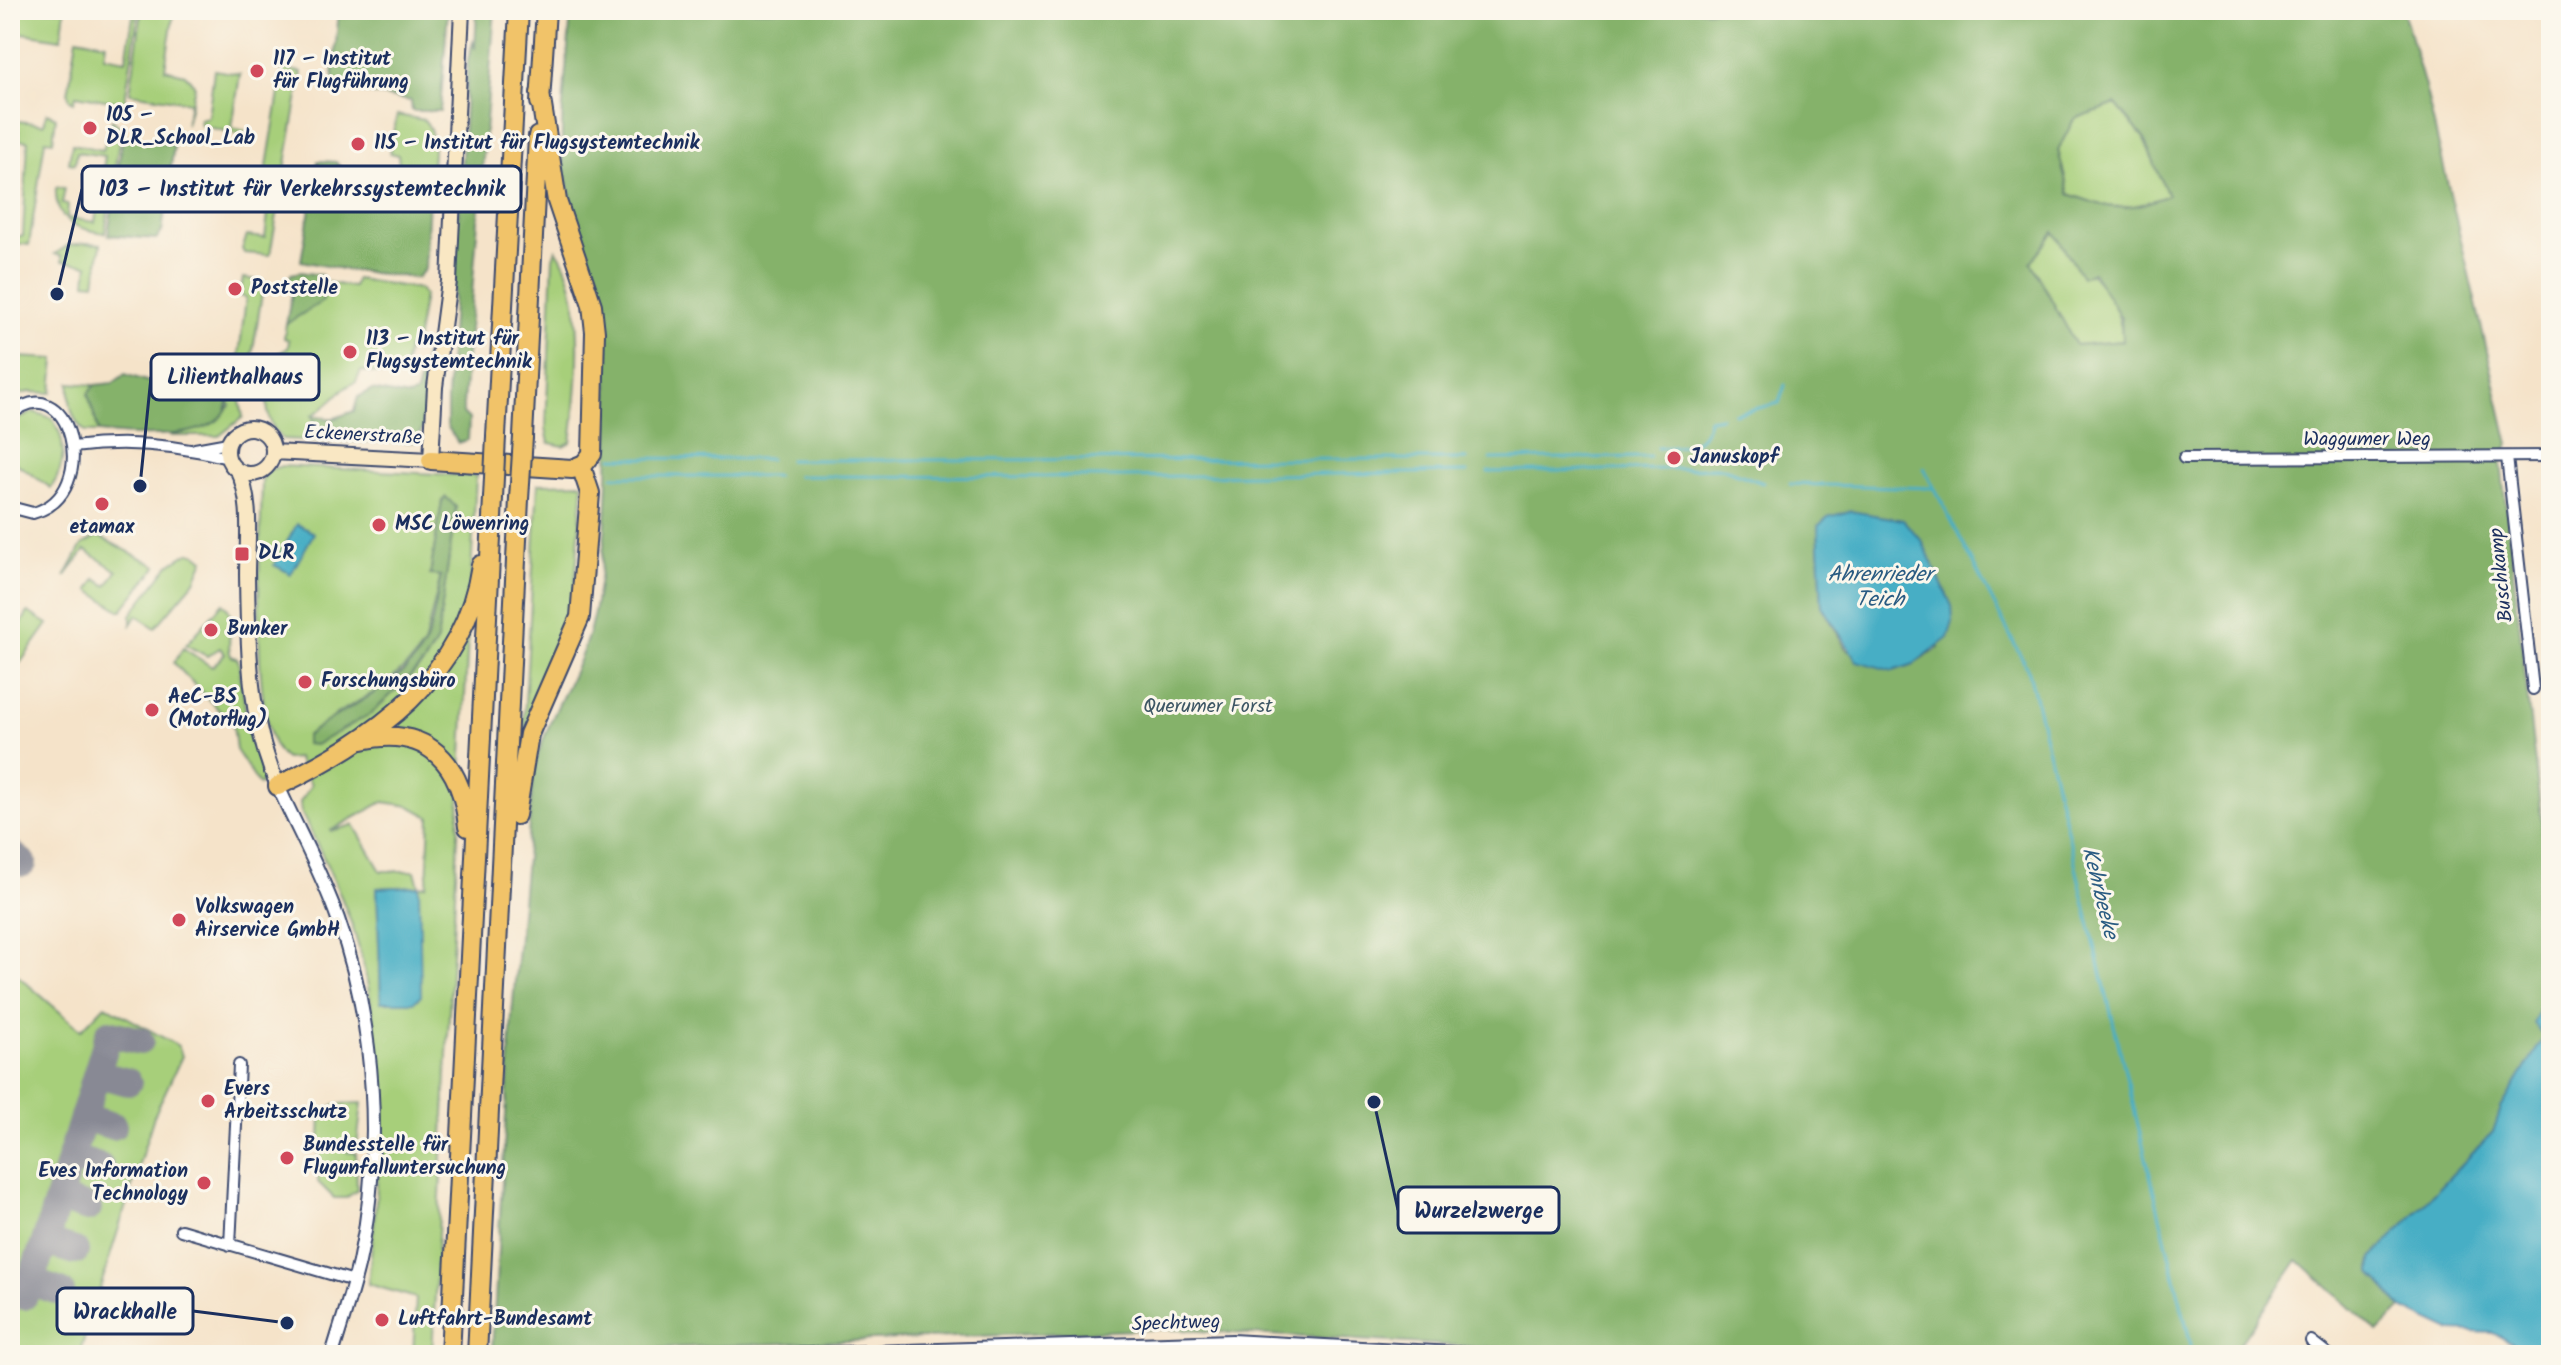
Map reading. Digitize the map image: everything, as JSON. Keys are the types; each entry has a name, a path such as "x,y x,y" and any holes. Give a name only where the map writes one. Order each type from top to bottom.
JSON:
{"highway":[{"path":"450,1355 519,10"},
{"path":"477,1355 546,10"},
{"path":"540,93 557,201 586,285 593,318 593,450 581,466"},
{"path":"431,460 581,466"},
{"path":"502,860 515,823 520,774 529,734 580,617 590,493 581,466"},
{"path":"278,786 355,741 415,696 453,649 474,599 493,503"},
{"path":"355,741 376,737 407,738 426,745 449,765 466,800 474,889"}],"main road":[{"name":"Eckenerstraße","path":"273,452 431,460 435,387 449,281 462,10"},
{"path":"247,521 258,473 269,465 273,452 270,439 255,428 239,431 232,457 245,489 251,680 262,743 278,786"},
{"path":"232,457 258,473"}],"street":[{"path":"10,416 26,404 51,406 64,418 73,447 69,479 52,504 33,513 10,507"},
{"path":"73,447 104,443 195,449 232,457"},
{"name":"Waggumer Weg","path":"2184,458 2551,456"},
{"name":"Buschkamp","path":"2507,457 2533,689"},
{"path":"278,786 339,922 365,1025 372,1096 364,1235 332,1355"},
{"path":"230,1245 239,1065"},
{"path":"181,1230 354,1281"},
{"name":"Spechtweg","path":"748,1355 1232,1340 1508,1355"},
{"path":"2311,1341 2329,1355"}],"green space":[{"path":"10,10 65,10 61,39 10,31"},
{"path":"134,10 139,10 123,113 117,109 117,102 76,95 74,102 70,100 68,94 77,38 106,43 104,56 126,60"},
{"path":"142,10 174,10 165,69 185,74 195,86 186,125 190,102 130,93"},
{"path":"339,10 448,10 440,111 412,111 411,101 332,87"},
{"path":"477,10 495,10 463,405 463,413 469,419 468,440 458,443 447,426 447,399 468,59 473,42 475,49"},
{"name":"Querumer Forst","path":"571,10 2403,10 2425,87 2509,444 2501,463 2551,905 2551,984 2544,1004 2544,1038 2493,1132 2372,1258 2371,1273 2402,1308 2378,1332 2298,1260 2232,1355 1618,1355 1164,1329 532,1353 492,1351 512,1014 534,769 590,629 606,523 608,409 604,316 569,190 562,152","holes":["2116,104 2143,137 2168,195 2141,205 2119,207 2069,194 2058,150 2074,119","2054,232 2082,277 2093,272 2121,318 2122,341 2076,345 2031,262","1818,527 1939,648 1914,664 1893,671 1846,649 1822,605"]},
{"path":"283,69 302,72 270,255 244,253 242,249 247,236 265,238 273,173 266,172"},
{"path":"214,70 240,74 232,128 246,131 245,136 200,125 200,119 208,117"},
{"path":"2116,104 2143,137 2168,195 2141,205 2119,207 2069,194 2058,150 2074,119"},
{"path":"47,113 56,117 53,141 45,140 29,245 13,243 13,236 23,236 28,141 19,140 19,131 10,131 10,120 44,124"},
{"path":"397,115 424,120 428,126 433,153 424,186 401,183 398,155 390,153"},
{"path":"112,120 121,128 105,233 84,229 68,221 59,208 56,187 65,188 62,204 68,205 67,218 95,222 105,156 77,152 75,164 69,163 72,144 103,150"},
{"path":"123,136 174,145 162,232 156,239 108,235"},
{"path":"318,161 336,162 354,185 425,196 429,200 425,269 417,278 301,261"},
{"path":"2054,232 2106,292 2120,322 2123,341 2076,345 2031,262"},
{"path":"101,244 95,283 86,282 88,265 62,261 62,256 55,254 69,245"},
{"path":"556,249 573,291 578,342 571,442 563,446 549,443 546,428 553,258"},
{"path":"291,274 321,275 325,282 323,301 286,324 293,288 285,291"},
{"path":"243,278 264,281 248,381 240,401 243,417 219,436 170,436 213,423 230,406 228,388 238,363 246,298 240,296"},
{"path":"356,279 420,289 424,295 416,342 408,348 403,373 397,377 361,371 356,382 312,415 322,441 283,439 271,422 267,401 272,357 288,348 289,340 284,338 286,324 322,301 325,282 353,287"},
{"path":"10,325 16,327 17,357 55,359 52,393 29,392 10,397"},
{"path":"425,355 430,356 427,401 424,424 415,442 322,441 312,415 332,419 354,411 358,397 372,390 409,397 416,393"},
{"path":"125,374 164,387 228,393 226,410 216,422 179,434 99,432 88,394 95,385 113,383"},
{"path":"70,383 95,385 88,394 99,432 86,432 77,422 70,403"},
{"path":"34,412 52,418 60,435 62,462 51,488 10,459 10,430 20,418"},
{"path":"282,466 476,476 432,1355 413,1355 416,1298 368,1284 380,1105 373,1016 353,928 301,812 300,802 311,785 297,758 286,759 273,743 265,713 259,584 262,480 268,470","holes":["442,501 456,507 437,641 424,663 372,713 315,745 336,714 378,690 411,662 424,645 441,575 430,575","383,802 410,806 430,817 427,885 419,886 415,871 381,871 354,825 330,831","419,886 414,1002 381,1002 377,888"]},
{"path":"583,483 575,584 568,622 523,736 538,484"},
{"path":"446,497 456,507 437,641 424,663 372,713 315,745 306,744 306,736 403,672 425,644 441,576 430,575 442,501"},
{"path":"98,536 157,566 121,611 89,590 96,579 107,586 117,571 85,550 65,577 82,545"},
{"path":"188,553 195,553 204,560 195,581 155,628 137,615 131,624 131,615 169,565"},
{"path":"223,603 228,608 231,621 229,649 231,656 238,659 248,727 264,781 259,785 236,750 233,725 174,663 183,648 212,667 225,654 220,648 207,656 186,645"},
{"path":"28,612 48,624 21,662 10,668 10,643"},
{"path":"10,969 81,1030 105,1005 178,1046 182,1056 154,1116 79,1355 10,1355"},
{"path":"362,1103 357,1146 347,1145 347,1152 356,1153 357,1190 346,1198 334,1198 318,1182 321,1116 336,1104"}],"water":[{"name":"Ahrenrieder Teich","path":"1850,511 1903,520 1922,541 1952,606 1953,622 1948,638 1914,664 1893,671 1857,661 1822,606 1818,526 1828,517"},
{"path":"297,524 314,533 291,574 274,565"},
{"path":"419,886 421,996 414,1002 381,1002 377,888"},
{"path":"2551,984 2551,1345 2530,1352 2493,1333 2451,1331 2402,1308 2371,1273 2372,1258 2493,1132 2501,1108 2544,1037 2534,1023 2544,993"}],"waterway":[{"path":"1734,414 1779,403 1785,385"},
{"path":"1657,448 1697,441 1709,419 1721,417"},
{"path":"1491,459 1650,457"},
{"path":"612,458 770,459"},
{"path":"789,460 1467,459"},
{"path":"1488,472 1722,468 1763,483"},
{"name":"Kehrbeeke","path":"1924,468 2029,672 2191,1345"},
{"path":"797,476 1120,477 1467,472"},
{"path":"613,476 777,476"},
{"path":"1790,484 1934,488"}],"taxiway":[{"path":"10,853 23,863"},
{"path":"24,1296 45,1242 109,1033 140,1041"},
{"path":"97,1074 128,1082"},
{"path":"83,1117 113,1126"},
{"path":"71,1158 100,1167"},
{"path":"58,1199 88,1208"},
{"path":"45,1242 75,1251"},
{"path":"29,1281 61,1292"}],"place":[{"name":"117 – Institut für Flugführung","path":"257,71"},
{"name":"105 – DLR_School_Lab","path":"90,128"},
{"name":"115 – Institut für Flugsystemtechnik","path":"358,144"},
{"name":"Poststelle","path":"235,289"},
{"name":"103 – Institut für Verkehrssystemtechnik","path":"57,294"},
{"name":"113 – Institut für Flugsystemtechnik","path":"350,352"},
{"name":"Januskopf","path":"1674,458"},
{"name":"Lilienthalhaus","path":"140,486"},
{"name":"etamax","path":"102,504"},
{"name":"MSC Löwenring","path":"379,525"},
{"name":"DLR","path":"242,554"},
{"name":"Bunker","path":"211,630"},
{"name":"Forschungsbüro","path":"305,682"},
{"name":"AeC-BS (Motorflug)","path":"152,710"},
{"name":"Volkswagen Airservice GmbH","path":"179,920"},
{"name":"Evers Arbeitsschutz","path":"208,1101"},
{"name":"Wurzelzwerge","path":"1374,1102"},
{"name":"Bundesstelle für Flugunfalluntersuchung","path":"287,1158"},
{"name":"Eves Information Technology","path":"204,1183"},
{"name":"Luftfahrt-Bundesamt","path":"382,1320"},
{"name":"Wrackhalle","path":"287,1323"}]}
